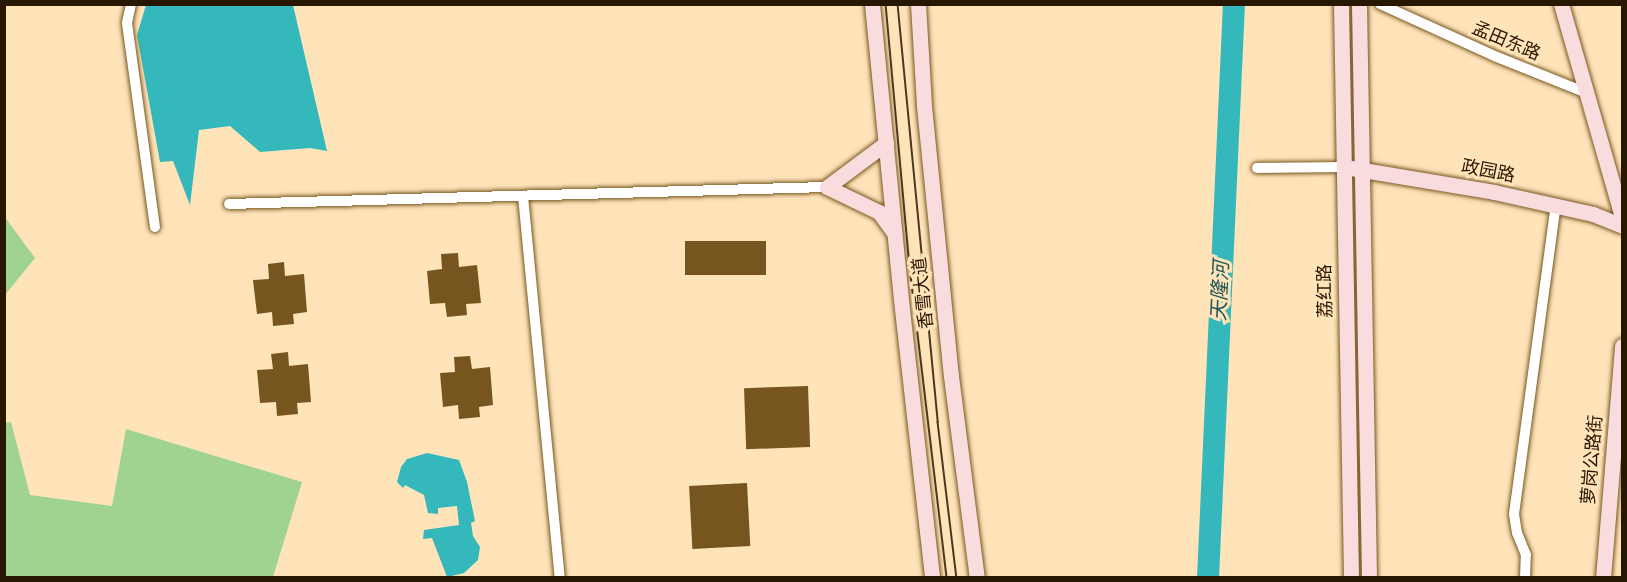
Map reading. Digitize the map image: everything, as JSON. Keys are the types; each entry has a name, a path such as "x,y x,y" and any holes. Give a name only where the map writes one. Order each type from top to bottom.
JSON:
{"main road":[{"name":"香雪大道","path":"872,4 894,233 932,578"},
{"name":"香雪大道","path":"918,4 924,106 951,376 977,578"},
{"name":"荔红路","path":"1341,4 1342,167 1351,578"},
{"name":"荔红路","path":"1359,4 1369,578"},
{"path":"1561,4 1607,172 1623,217"},
{"path":"886,143 827,187 879,212 894,233"},
{"name":"政园路","path":"1342,167 1556,206 1593,214 1623,226"},
{"name":"萝岗公路街","path":"1603,578 1623,346"}],"street":[{"path":"131,4 127,23 155,227"},
{"name":"孟田东路","path":"1380,4 1497,57 1587,93"},
{"path":"1257,168 1342,167"},
{"path":"229,204 827,187"},
{"path":"523,196 560,578"},
{"path":"1525,578 1526,555 1517,533 1514,514 1556,206"}],"green space":[{"path":"4,216 35,258 5,295 4,295"},
{"path":"11,422 30,495 112,506 126,429 302,482 273,577 5,577 4,423"}],"water":[{"path":"146,5 293,5 327,151 310,148 260,152 230,126 199,130 190,205 173,161 160,162 137,35"},
{"path":"427,453 459,460 467,482 475,521 471,523 473,536 480,547 478,560 464,573 447,577 432,538 423,539 424,530 459,525 457,506 438,508 438,514 428,513 424,495 405,485 403,488 397,482 401,467 407,459"}],"building":[{"path":"685,241 766,241 766,275 685,275"},
{"path":"458,253 459,267 477,265 481,303 466,304 467,315 447,317 445,303 430,304 427,271 442,269 441,254"},
{"path":"284,262 285,276 304,274 307,312 293,314 294,324 273,326 272,312 257,314 253,280 269,279 268,264"},
{"path":"288,352 289,366 308,364 311,402 297,403 298,414 277,416 276,402 260,403 257,370 273,369 271,354"},
{"path":"470,356 472,369 490,367 493,405 479,407 480,417 459,419 458,405 443,407 440,373 455,372 454,357"},
{"path":"808,386 810,447 746,449 744,388"},
{"path":"747,483 750,546 692,549 689,486"}],"waterway":[{"name":"天隆河","path":"1208,578 1234,4"}],"tram line":[{"path":"886,4 910,267 947,578"},
{"path":"898,4 938,422 957,578"}]}
